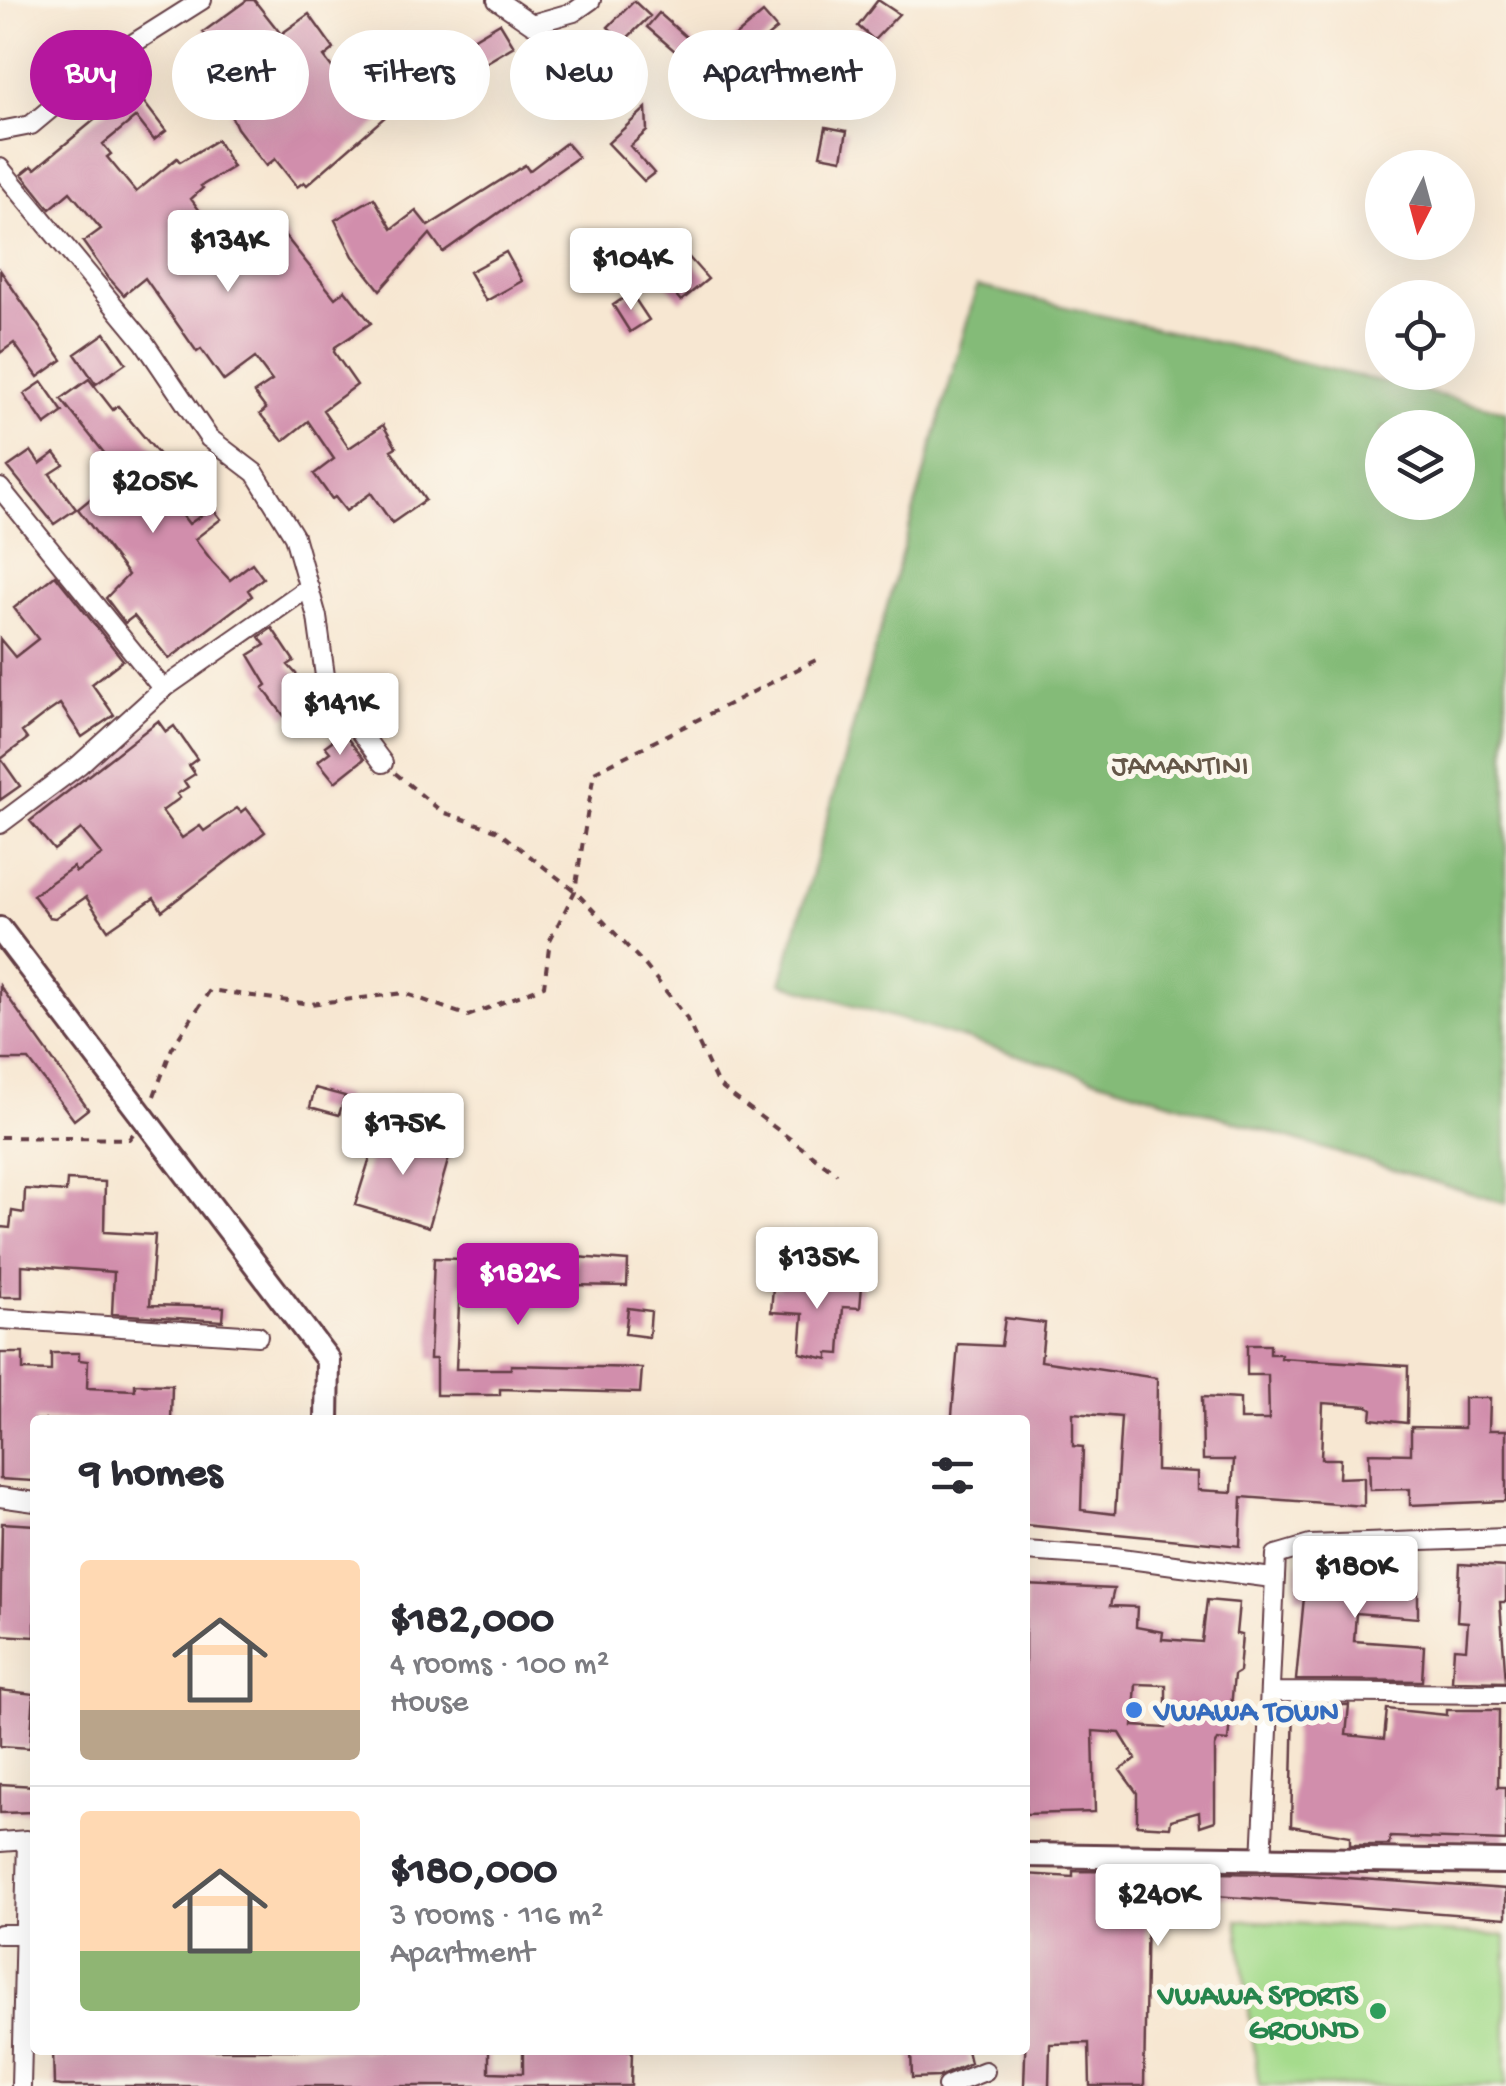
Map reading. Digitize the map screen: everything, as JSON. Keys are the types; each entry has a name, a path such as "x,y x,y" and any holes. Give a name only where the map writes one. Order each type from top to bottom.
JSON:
{"street":[{"path":"0,131 31,126 116,56 202,0"},
{"path":"497,0 532,24 574,12 591,0"},
{"path":"0,168 144,342 209,438 255,473 294,536 309,586 326,676 340,704 382,762"},
{"path":"0,488 163,689"},
{"path":"0,824 79,765 163,689 309,586"},
{"path":"0,929 328,1360 326,1415"},
{"path":"0,1319 258,1336"},
{"path":"0,1497 30,1501"},
{"path":"1262,1861 1273,1692 1272,1578 1276,1555 1310,1545 1506,1538"},
{"path":"1030,1552 1114,1557 1272,1578"},
{"path":"1273,1692 1506,1694"},
{"path":"0,1842 30,1840"},
{"path":"21,2086 29,1992 22,1934 30,1850"},
{"path":"1030,1855 1506,1862"},
{"path":"0,1934 22,1934"},
{"path":"947,2086 985,2071"}],"path":[{"path":"0,1138 129,1139 145,1119 172,1048 210,990 310,1004 404,992 468,1016 544,986 550,940 575,892 594,772 820,658"},
{"path":"382,762 442,812 496,830 575,892 644,964 685,1015 718,1084 837,1174"}],"green space":[{"name":"JAMANTINI","path":"977,286 1365,378 1365,390 1417,390 1506,411 1506,1204 781,983"},
{"name":"VWAWA SPORTS GROUND","path":"1237,1920 1506,1936 1506,2086 1259,2086"}],"building":[{"path":"247,0 254,0 278,30 206,30"},
{"path":"878,0 899,14 884,30 863,30 858,26"},
{"path":"634,1 650,16 635,30 608,27"},
{"path":"659,13 678,30 668,30 668,45 647,27"},
{"path":"763,13 777,29 776,30 743,30"},
{"path":"309,14 329,42 329,53 324,57 329,64 329,120 381,120 307,185 304,182 297,187 275,159 266,166 233,120 309,120 309,30 287,30"},
{"path":"500,23 510,39 510,48 490,60 490,30"},
{"path":"152,113 166,131 154,140 138,120 152,120"},
{"path":"94,120 132,120 103,144 111,154 107,157 136,192 177,158 180,162 217,140 233,167 201,186 191,199 208,222 217,215 235,238 249,228 257,240 265,234 271,241 282,232 335,298 345,290 371,323 335,347 334,352 357,385 323,410 349,448 383,425 396,447 391,450 425,500 392,523 371,493 346,511 314,474 334,459 308,421 283,441 260,414 266,409 254,393 272,381 255,358 224,381 201,349 197,352 145,278 124,295 83,242 101,229 70,192 50,209 22,174 32,166 35,169"},
{"path":"633,120 647,120 647,131 630,146 654,173 644,181 608,143"},
{"path":"826,127 847,131 842,159 820,155"},
{"path":"566,143 578,157 443,252 430,234 380,290 353,256 335,220 374,198 392,229 416,211 428,226 525,165 529,171"},
{"path":"506,252 522,281 486,301 469,272"},
{"path":"685,253 708,279 681,301 659,275"},
{"path":"0,270 62,360 38,377 14,343 0,353"},
{"path":"631,293 649,320 630,332 613,305"},
{"path":"105,333 126,363 96,384 75,354"},
{"path":"89,379 113,410 118,406 177,476 162,488 189,524 212,508 221,519 195,539 212,561 230,580 252,563 263,578 248,590 252,596 169,659 134,616 125,623 106,598 128,575 78,509 121,474 61,399"},
{"path":"42,382 63,412 45,425 24,394"},
{"path":"31,451 40,464 55,453 64,465 50,474 76,509 54,524 8,467"},
{"path":"55,575 123,660 92,684 114,715 82,737 60,704 44,715 22,732 27,739 1,759 20,786 0,800 0,639 15,657 38,639 14,608"},
{"path":"272,628 294,661 288,665 307,686 293,698 299,707 285,717 263,688 267,685 249,655 265,645 259,637"},
{"path":"158,721 166,732 174,726 197,759 189,765 195,774 184,781 188,787 162,811 182,838 200,826 204,831 237,808 241,812 246,808 265,832 162,911 154,898 108,930 86,897 55,918 49,917 33,895 73,867 76,872 102,855 81,829 54,850 30,821"},
{"path":"343,733 364,759 335,782 318,761 330,752 325,746"},
{"path":"0,986 88,1109 74,1120 29,1060 0,1060"},
{"path":"315,1088 345,1096 339,1115 310,1107"},
{"path":"379,1129 451,1150 429,1227 355,1205"},
{"path":"67,1180 105,1182 104,1232 155,1235 150,1305 224,1307 223,1321 112,1314 114,1272 22,1265 22,1297 0,1297 0,1227 10,1228 12,1211 24,1213 25,1189 66,1192"},
{"path":"576,1257 628,1261 627,1286 460,1283 456,1369 511,1369 511,1365 642,1368 640,1393 500,1389 500,1395 436,1395 436,1359 430,1359 434,1258 575,1263"},
{"path":"780,1279 862,1286 860,1308 843,1307 840,1354 828,1353 828,1359 800,1353 803,1314 771,1312 773,1287 779,1288"},
{"path":"628,1308 651,1311 649,1337 625,1334"},
{"path":"1005,1318 1045,1323 1041,1361 1157,1378 1156,1470 1198,1472 1198,1490 1232,1492 1234,1460 1203,1460 1202,1397 1240,1399 1240,1420 1269,1420 1268,1375 1247,1375 1247,1345 1270,1345 1270,1354 1281,1354 1281,1358 1408,1366 1407,1423 1371,1419 1372,1409 1368,1406 1323,1403 1321,1459 1340,1459 1339,1478 1364,1477 1364,1506 1242,1497 1240,1546 1030,1525 1030,1415 952,1415 958,1344 1001,1346","holes":["1073,1413 1121,1417 1115,1514 1081,1510 1083,1447 1073,1446"]},
{"path":"0,1353 23,1353 23,1370 51,1371 51,1353 79,1353 79,1360 88,1361 87,1388 135,1390 135,1384 172,1385 171,1415 30,1415 30,1481 0,1479"},
{"path":"1464,1398 1490,1398 1489,1430 1506,1430 1506,1501 1410,1505 1410,1489 1370,1490 1369,1453 1411,1454 1411,1427 1464,1428"},
{"path":"2,1523 30,1525 30,1637 0,1635"},
{"path":"1309,1558 1418,1568 1418,1618 1356,1613 1354,1641 1424,1646 1422,1681 1296,1680 1304,1597 1296,1596 1298,1562"},
{"path":"1460,1564 1506,1567 1506,1602 1500,1602 1506,1682 1452,1681 1454,1648 1466,1649 1468,1622 1457,1621"},
{"name":"VWAWA TOWN","path":"1030,1585 1114,1589 1110,1606 1137,1607 1136,1627 1163,1632 1162,1639 1202,1642 1207,1600 1239,1603 1236,1634 1242,1635 1228,1741 1218,1740 1215,1747 1215,1821 1200,1826 1199,1812 1171,1820 1170,1827 1137,1825 1137,1793 1120,1770 1136,1759 1120,1733 1093,1731 1095,1812 1030,1814","holes":["1136,1684 1166,1685 1166,1728 1133,1726"]},
{"path":"0,1690 30,1694 30,1748 0,1746"},
{"path":"1294,1705 1349,1705 1346,1735 1384,1739 1387,1709 1447,1715 1447,1710 1499,1710 1498,1787 1506,1787 1506,1841 1390,1837 1389,1845 1350,1845 1350,1836 1291,1826"},
{"path":"0,1784 30,1786 30,1812 0,1813"},
{"path":"1073,1871 1289,1874 1506,1889 1506,1918 1189,1894 1188,1903 1147,1900 1144,2086 1090,2086 1089,2043 1050,2044 1049,2086 1024,2086 1025,2055 1030,2055 1030,1874 1073,1877"},
{"path":"53,2055 489,2055 489,2072 523,2073 523,2055 632,2055 631,2086 54,2085"},
{"path":"911,2055 968,2055 970,2063 939,2077 912,2078"}],"place":[{"name":"VWAWA TOWN","path":"1134,1710"},
{"name":"VWAWA SPORTS GROUND","path":"1378,2011"}]}
